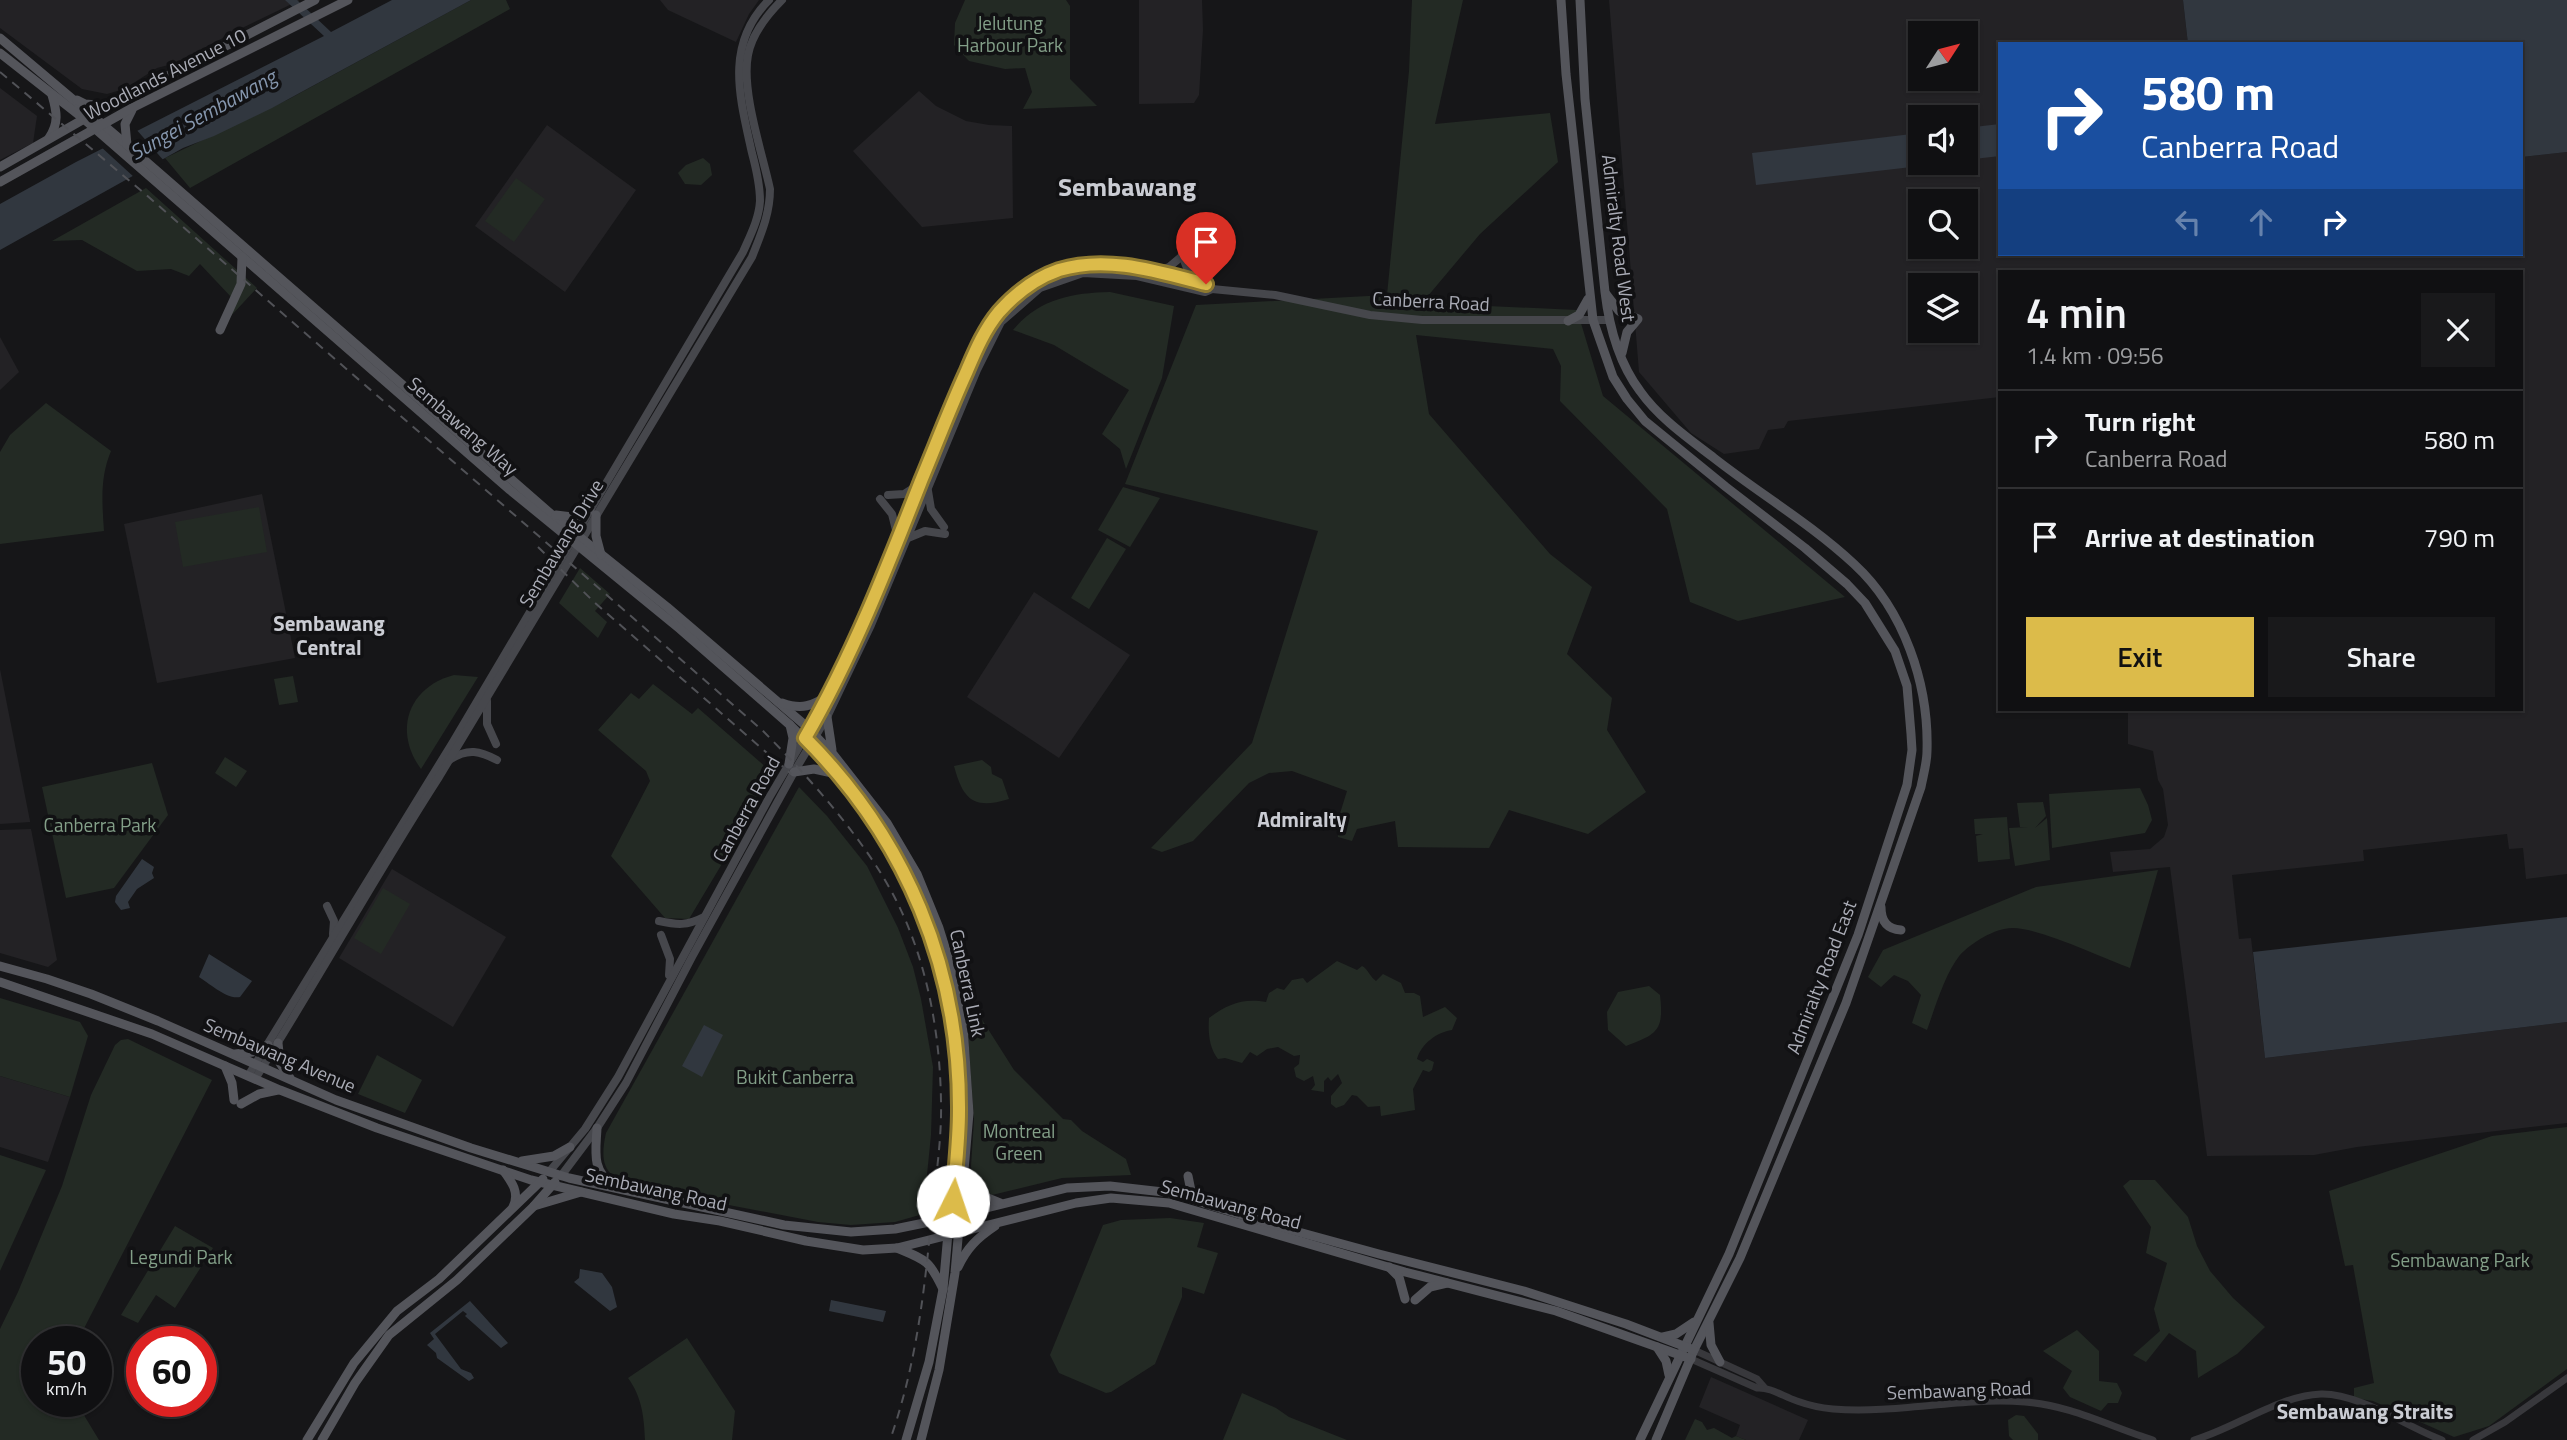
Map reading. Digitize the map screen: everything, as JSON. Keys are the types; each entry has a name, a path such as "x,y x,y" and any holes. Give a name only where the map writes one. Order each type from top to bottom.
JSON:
{"main road":[{"name":"Woodlands Avenue 10","path":"0,167 88,117 112,107 315,0"},
{"name":"Woodlands Avenue 10","path":"0,182 132,108 348,0"},
{"name":"Sembawang Drive","path":"252,1078 268,1045 577,540 744,252 757,219 760,201 758,177 738,74 744,39 755,17 769,0"},
{"name":"Sembawang Drive","path":"593,513 752,257 766,221 770,189 746,73 748,52 759,28 782,0"},
{"name":"Admiralty Road West","path":"1561,0 1566,74 1593,320 1613,377 1645,421 1799,543 1847,583 1865,603"},
{"name":"Admiralty Road West","path":"1580,0 1592,177 1605,292 1609,320 1626,370 1657,412 1734,474 1812,529 1856,565 1891,610"},
{"path":"0,38 69,96 88,117"},
{"path":"0,53 52,95 88,117"},
{"path":"48,139 55,130 57,114 52,95"},
{"path":"69,96 85,104 112,107"},
{"path":"127,145 125,124 132,108"},
{"name":"Sembawang Way","path":"88,117 507,474 577,540 601,555 777,701 810,737"},
{"name":"Sembawang Way","path":"114,140 127,145 242,257 510,490 577,540 790,725 810,737"},
{"path":"1579,200 1583,181 1592,177"},
{"path":"1156,270 1169,267 1182,256 1189,273 1198,282"},
{"path":"220,330 241,284 242,257"},
{"name":"Canberra Road","path":"810,737 827,717 872,625 917,519 924,486 981,338 998,313 1035,281 1080,265 1137,267 1198,282 1212,289 1275,295 1370,315 1422,320 1609,320"},
{"name":"Canberra Road","path":"561,1176 626,1083 704,917 810,737 879,585 897,537 924,486 992,337 1012,310 1040,288 1083,273 1137,276 1196,291 1205,292 1212,289"},
{"path":"1605,292 1619,311 1638,319 1625,336 1621,356"},
{"path":"1568,321 1584,309 1590,294"},
{"path":"507,474 512,484 510,490"},
{"path":"1734,474 1731,484 1738,497"},
{"path":"897,537 897,524 884,497 904,494 924,486 932,509 945,530 925,531 907,539"},
{"path":"551,514 572,517 593,513 601,555"},
{"path":"1786,534 1796,529 1798,519"},
{"path":"1799,543 1800,535 1812,529"},
{"name":"Sembawang Drive","path":"259,1066 278,1043 398,841 450,760 577,540"},
{"name":"Admiralty Road East","path":"1640,1440 1728,1254 1858,935 1908,785 1912,750 1907,686 1895,651 1865,603"},
{"name":"Admiralty Road East","path":"1656,1440 1740,1258 1846,1003 1921,787 1927,752 1920,680 1909,645 1891,610"},
{"path":"777,701 796,708 810,706 829,695"},
{"path":"487,698 485,719 496,744"},
{"path":"827,717 833,754"},
{"path":"790,725 793,738 792,768 839,774"},
{"name":"Canberra Link","path":"810,737 833,754 875,807 917,874 939,928 963,1026 969,1112 965,1179 947,1236 943,1289 929,1362 906,1440"},
{"name":"Canberra Link","path":"810,737 875,823 908,880 928,923 942,971 953,1028 959,1111 953,1201 958,1232 955,1273 939,1370 921,1440"},
{"path":"450,760 468,751 478,751 497,760"},
{"name":"Canberra Road","path":"549,1172 585,1129 618,1077 792,768"},
{"path":"1881,901 1881,916 1886,924 1892,929 1901,930"},
{"path":"327,906 334,922 332,940"},
{"path":"659,921 690,925 704,917"},
{"path":"661,935 670,958 668,989"},
{"name":"Sembawang Avenue","path":"0,966 91,994 234,1054 296,1084 471,1148 549,1172"},
{"name":"Sembawang Avenue","path":"0,982 152,1034 280,1090 377,1128 541,1182"},
{"path":"278,1043 280,1063 296,1084"},
{"path":"234,1054 253,1052 268,1045"},
{"path":"225,1066 237,1102 280,1090"},
{"path":"597,1128 595,1164 607,1181 619,1189"},
{"path":"516,1161 554,1156 570,1147"},
{"path":"503,1170 511,1180 516,1194 510,1212"},
{"path":"307,1440 366,1346 397,1311 439,1279 549,1172"},
{"name":"Sembawang Road","path":"549,1172 784,1225 851,1232 895,1229 934,1221 1048,1191 1110,1186 1172,1193 1379,1255 1524,1291 1693,1355"},
{"name":"Sembawang Road","path":"322,1440 355,1383 382,1344 418,1310 457,1280 533,1207 561,1176"},
{"path":"1188,1176 1191,1191 1200,1202"},
{"path":"965,1179 978,1194 1001,1203"},
{"name":"Sembawang Road","path":"541,1182 674,1214 720,1221 850,1250 897,1248 1055,1208 1111,1198 1169,1203 1659,1342"},
{"path":"1048,1191 1043,1203 1055,1208"},
{"path":"533,1207 582,1192"},
{"path":"934,1221 953,1201"},
{"path":"955,1273 975,1240 1002,1221"},
{"path":"850,1250 853,1244 851,1232"},
{"path":"897,1248 924,1259 932,1267 943,1289"},
{"path":"1388,1266 1399,1277 1410,1299 1430,1287 1452,1283"},
{"path":"1670,1376 1659,1342 1697,1319"},
{"path":"1709,1321 1711,1345 1720,1362"},
{"path":"366,1346 375,1341 382,1344"}],"street":[{"name":"Sembawang Road","path":"1693,1355 1720,1362 1757,1379 1764,1387"},
{"name":"Sembawang Road","path":"1693,1355 1749,1385 1764,1387 1799,1402 1830,1409 1876,1411 2003,1401 2044,1404 2153,1440"},
{"path":"2473,1440 2505,1422 2567,1378"},
{"path":"2194,1440 2223,1431 2287,1402 2322,1394 2377,1410 2442,1440"}],"shaded area":[{"path":"0,0 300,0 176,63 157,68 124,89 107,94 82,89 0,28"},
{"path":"660,0 759,0 736,42 668,10"},
{"path":"1139,0 1202,0 1199,95 1194,103 1139,104"},
{"path":"1609,0 2183,0 2188,42 1998,42 1998,256 2523,256 2523,157 2567,152 2567,874 2526,879 2523,848 2509,849 2507,834 2363,850 2364,861 2232,875 2239,939 2251,938 2265,1058 2567,1022 2567,1123 2357,1147 2314,1155 2207,1156 2170,867 2113,872 2110,852 2150,849 2164,837 2168,825 2163,789 2158,780 2153,751 2128,744 2128,711 2523,711 2523,270 1998,270 1998,397 1788,421 1784,428 1768,430 1759,449 1724,454 1691,433 1639,372"},
{"path":"0,88 37,116 33,143 0,160"},
{"path":"919,91 936,106 966,121 1012,126 1013,218 922,227 853,151"},
{"path":"547,125 636,190 565,292 475,226"},
{"path":"0,337 19,372 0,390"},
{"path":"262,494 295,658 157,683 124,524"},
{"path":"1034,592 1130,655 1059,758 967,697"},
{"path":"0,669 30,821 30,822 0,824"},
{"path":"31,829 57,960 48,967 0,953 0,830"},
{"path":"392,869 506,937 453,1027 339,958"},
{"path":"0,1076 70,1097 48,1162 0,1147"},
{"path":"1711,1377 1808,1420 1799,1440 1746,1440 1736,1436 1740,1425 1699,1407"}],"green space":[{"path":"471,0 506,0 510,9 190,188 165,158 289,99"},
{"name":"Jelutung Harbour Park","path":"965,0 1066,0 1070,6 1070,79 1097,106 1023,109 1032,92 1025,68 1005,69 969,61 954,45 955,23"},
{"path":"1412,0 1463,0 1435,124 1550,113 1558,162 1480,234 1422,303 1577,310 1603,396 1845,597 1738,621 1690,602 1667,509 1560,401 1561,366 1553,349 1416,335 1429,414 1550,554 1592,587 1567,654 1612,698 1607,730 1646,792 1588,834 1509,810 1489,848 1398,847 1395,821 1357,829 1352,841 1338,837 1337,823 1347,791 1292,771 1269,773 1249,783 1193,841 1162,852 1151,848 1252,743 1318,531 1125,484 1196,305 1387,295 1409,71"},
{"path":"703,158 710,164 712,175 701,185 685,184 678,173 686,165"},
{"path":"516,178 545,199 514,242 485,221"},
{"path":"146,188 257,288 229,318 232,298 200,264 189,276 171,269 137,271 82,240 52,241"},
{"path":"1110,292 1174,306 1162,378 1126,469 1120,449 1102,434 1129,390 1054,345 1013,330 1034,311 1057,300 1082,294"},
{"path":"46,403 111,451 103,480 104,531 0,544 0,452 10,435"},
{"path":"1123,487 1160,498 1130,547 1098,530"},
{"path":"259,507 267,552 183,567 175,522"},
{"path":"1107,538 1126,549 1089,609 1071,598"},
{"path":"580,568 610,594 595,611 607,622 598,638 559,603"},
{"path":"454,675 478,677 421,769 412,755 408,740 410,712 426,689"},
{"path":"293,676 298,702 279,705 274,679"},
{"path":"653,684 692,714 698,708 775,775 689,919 665,918 611,856 650,781 646,771 598,730 631,693 639,699"},
{"path":"225,757 247,771 236,787 215,773"},
{"path":"982,760 991,767 992,774 1002,779 1009,799 979,802 966,794 961,787 954,766"},
{"name":"Canberra Park","path":"152,763 168,815 114,888 66,898 42,787"},
{"name":"Bukit Canberra","path":"799,787 827,816 867,866 898,928 913,967 921,999 933,1067 931,1135 923,1214 895,1222 851,1225 818,1222 640,1188 613,1176 603,1155 606,1133"},
{"path":"2140,788 2152,820 2145,833 2052,848 2049,794"},
{"path":"2043,802 2046,816 2035,828 2047,818 2050,860 2015,866 2009,828 2028,827 2020,827 2017,803"},
{"path":"2007,817 2010,859 1978,862 1976,836 1983,834 1975,834 1974,819"},
{"path":"2158,870 2130,968 2037,932 2012,928 1998,931 1984,937 1960,955 1941,991 1927,1030 1912,1023 1921,995 1908,981 1894,975 1881,987 1868,977 1883,950 2036,887"},
{"path":"383,888 410,904 381,954 354,938"},
{"path":"1337,961 1357,970 1362,966 1376,981 1383,974 1401,983 1405,993 1420,996 1423,1017 1445,1007 1457,1018 1452,1030 1430,1040 1419,1054 1417,1059 1434,1062 1432,1070 1423,1070 1413,1089 1415,1110 1381,1116 1380,1106 1368,1107 1357,1096 1352,1095 1344,1105 1336,1108 1331,1104 1331,1096 1342,1083 1338,1074 1331,1081 1328,1077 1324,1081 1324,1092 1311,1090 1315,1085 1313,1076 1304,1081 1296,1077 1294,1068 1299,1064 1300,1055 1294,1056 1278,1047 1267,1049 1257,1056 1250,1052 1242,1063 1225,1058 1218,1059 1215,1055 1210,1040 1209,1018 1236,1003 1266,1002 1269,993 1277,988 1284,990 1292,980 1303,978 1307,983"},
{"path":"1649,986 1660,995 1659,1023 1652,1034 1626,1046 1608,1030 1607,1012 1618,992"},
{"path":"0,998 80,1022 88,1036 70,1097 0,1076"},
{"name":"Montreal Green","path":"981,1018 1014,1070 1063,1119 1071,1120 1082,1131 1126,1159 1131,1175 1062,1178 992,1195 973,1183 971,1166 974,1120 967,1020"},
{"path":"128,1039 212,1080 85,1326 21,1326 21,1417 85,1417 99,1440 0,1440 0,1329 62,1186 91,1095 115,1045"},
{"path":"377,1055 422,1080 405,1113 358,1094"},
{"name":"Sembawang Park","path":"2567,1127 2567,1369 2489,1426 2454,1437 2373,1401 2354,1398 2354,1388 2374,1383 2353,1265 2345,1266 2329,1191 2492,1136"},
{"path":"0,1155 46,1170 0,1271"},
{"path":"2130,1180 2155,1180 2188,1217 2197,1246 2210,1271 2233,1298 2265,1327 2237,1354 2198,1378 2196,1351 2169,1333 2146,1362 2133,1355 2160,1331 2154,1309 2167,1263 2146,1253 2151,1227 2123,1186"},
{"path":"1170,1218 1204,1223 1197,1247 1218,1253 1204,1294 1182,1287 1182,1297 1155,1364 1106,1393 1059,1373 1050,1355 1103,1225 1121,1220"},
{"name":"Legundi Park","path":"175,1226 213,1248 175,1308 156,1295 138,1323 121,1315"},
{"path":"2077,1330 2099,1351 2099,1381 2117,1383 2122,1393 2118,1403 2108,1403 2101,1411 2070,1397 2063,1388 2072,1371 2043,1351"},
{"path":"687,1338 735,1411 732,1440 645,1440 641,1408 628,1378"},
{"path":"1242,1393 1276,1408 1289,1417 1347,1440 1223,1440"},
{"path":"2016,1415 2024,1416 2038,1434 2038,1440 2013,1440 2009,1436 2008,1420"},
{"path":"1695,1419 1702,1422 1707,1430 1714,1428 1732,1438 1736,1436 1746,1440 1685,1440"}],"water":[{"name":"Sungei Sembawang","path":"285,0 297,0 331,32 392,0 471,0 272,108 183,148 0,250 0,204 76,162 324,36"},
{"path":"2183,0 2567,0 2567,152 2523,157 2523,42 2188,42"},
{"path":"1998,124 1998,156 1978,159 1978,127"},
{"path":"1908,134 1908,167 1756,185 1752,153"},
{"path":"142,859 154,867 154,878 137,889 128,902 130,908 121,910 115,902 116,896"},
{"path":"2567,917 2567,1022 2265,1058 2253,952"},
{"path":"209,954 252,981 240,997 224,994 199,977"},
{"path":"704,1025 723,1035 702,1077 682,1066"},
{"path":"580,1269 602,1273 612,1287 617,1307 610,1311 574,1282 579,1278"},
{"path":"831,1300 886,1311 883,1322 829,1311"},
{"path":"470,1301 508,1343 501,1348 465,1316 467,1314 463,1311 435,1334 461,1369 471,1373 474,1378 469,1381 437,1358 436,1353 427,1345 434,1339 430,1333"}],"pier":[{"path":"135,128 165,162 135,178 100,146"}],"railway":[{"path":"0,72 144,193 762,730 817,789 853,833 884,878 907,923 924,972 938,1049 941,1101 939,1146 922,1305 906,1387 890,1440"},
{"path":"538,547 594,602 791,774"}],"district":[{"name":"Sembawang","path":"1127,187"},
{"name":"Sembawang Central","path":"329,636"},
{"name":"Admiralty","path":"1302,820"},
{"name":"Sembawang Straits","path":"2365,1412"}],"route":[{"path":"953,1201 959,1111 953,1028 942,971 928,923 908,880 875,823 839,774 805,738 825,703 879,585 981,338 998,313 1035,281 1080,265 1137,267 1206,284"}]}
